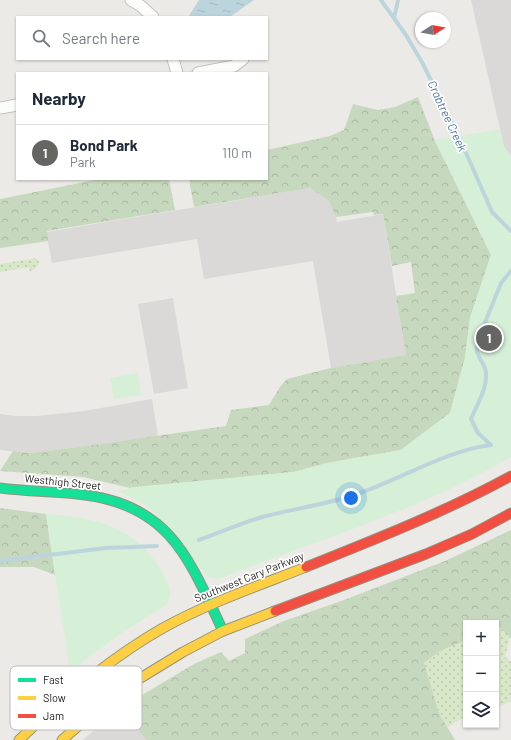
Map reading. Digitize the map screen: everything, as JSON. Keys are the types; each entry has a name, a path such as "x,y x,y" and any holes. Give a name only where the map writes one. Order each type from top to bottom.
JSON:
{"main road":[{"name":"Southwest Cary Parkway","path":"104,666 154,633 211,605 417,523 478,495 511,476"},
{"name":"Westhigh Street","path":"0,488 96,497 126,505 140,511 175,540 190,562 223,631"},
{"path":"142,677 183,652 223,631 426,554 472,534 511,513"},
{"name":"Southwest Cary Parkway","path":"18,740 29,730"},
{"path":"62,740 74,730"}],"street":[{"path":"131,0 141,6 152,16"},
{"path":"174,60 177,72"},
{"path":"203,72 234,66 242,60"},
{"path":"0,108 16,105"}],"shaded area":[{"path":"471,0 511,0 511,156 504,147"},
{"path":"310,188 329,201 336,216 337,222 383,214 406,355 331,368 313,261 204,279 197,239 52,263 46,232"},
{"path":"173,298 188,388 154,394 138,304"},
{"path":"152,399 158,436 30,453 0,450 0,414 37,416 84,411"},
{"path":"95,730 139,730 146,740 83,740"}],"green space":[{"path":"418,97 435,141 491,255 470,318 465,358 450,413 401,450 327,463 294,472 130,488 83,477 0,471 13,451 30,453 226,426 231,410 269,405 280,387 287,379 331,368 406,355 396,296 415,293 411,262 392,266 383,214 374,215 373,212 336,217 329,201 310,188 194,207 189,180 268,180 268,150 330,136 344,130 353,104 378,110 395,107"},
{"path":"500,129 504,147 511,156 511,457 442,493 369,523 222,578 216,579 207,576 152,510 118,491 134,487 294,472 327,463 401,450 450,413 465,358 470,318 491,255 435,140"},
{"path":"95,180 169,180 175,210 47,231 48,241 0,248 0,199"},
{"path":"36,258 39,260 38,264 30,272 29,267 0,272 0,264"},
{"path":"137,373 141,395 114,399 110,378"},
{"path":"0,508 46,514 55,575 34,567 0,567"},
{"path":"46,514 82,518 98,522 128,535 152,558 163,574 170,590 170,597 166,605 123,632 77,666 69,666"},
{"path":"511,530 511,638 499,628 499,620 463,620 463,641 440,651 424,663 439,713 455,740 146,740 139,730 142,730 142,695 194,664 221,652 229,661 245,653 245,639 284,621 344,600 445,561"},
{"path":"499,628 510,637 505,657 511,662 511,701 499,707 499,656"},
{"path":"463,641 463,718 448,727 439,713 424,663 440,651"}],"water":[{"path":"199,0 254,0 231,16 189,16"}],"waterway":[{"name":"Crabtree Creek","path":"381,0 406,35 423,64 463,146 492,212 511,231"},
{"path":"394,18 398,0"},
{"name":"Crabtree Creek","path":"491,445 478,433 471,419 486,381 485,368 478,355 477,349 482,330 501,283 511,271"},
{"path":"199,540 259,518 357,494 440,459 474,448 491,445"},
{"path":"0,561 106,548 157,546"}],"traffic: fast":[{"path":"0,488 85,495 114,501 138,511 158,524 174,541 188,560 223,631"}],"traffic: slow":[{"path":"106,666 124,652 180,619 233,595 306,567"},
{"path":"142,677 183,652 223,631 275,611"},
{"path":"19,740 30,730"},
{"path":"62,740 74,730"}],"traffic: jam":[{"path":"306,567 436,513 511,476"},
{"path":"275,611 426,554 472,534 511,513"}],"place":[{"name":"Bond Park","path":"489,338"}]}
